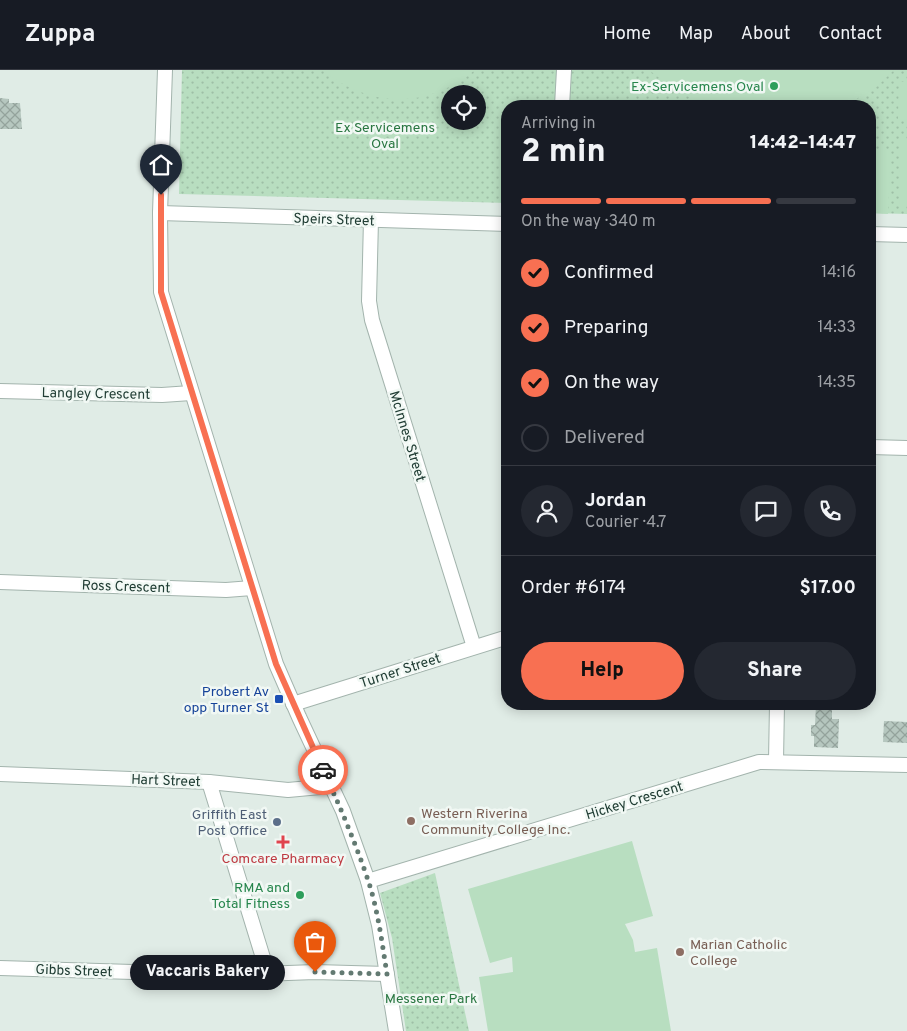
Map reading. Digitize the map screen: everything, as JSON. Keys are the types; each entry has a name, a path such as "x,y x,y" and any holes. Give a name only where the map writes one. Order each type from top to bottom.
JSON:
{"street":[{"path":"165,70 160,213 161,292 276,664 343,811 368,881 379,926 396,1031"},
{"path":"562,100 564,70"},
{"name":"Speirs Street","path":"160,213 501,224"},
{"name":"McInnes Street","path":"371,220 369,302 372,320 474,647"},
{"path":"876,234 907,235"},
{"name":"Langley Crescent","path":"0,391 162,395 191,393"},
{"path":"876,447 907,448"},
{"name":"Ross Crescent","path":"0,582 226,590 252,588"},
{"name":"Turner Street","path":"293,704 501,639"},
{"path":"776,761 777,710"},
{"name":"Hickey Crescent","path":"368,881 759,762 907,765"},
{"name":"Hart Street","path":"0,774 209,782 288,790 331,786"},
{"path":"209,782 268,974"},
{"name":"Gibbs Street","path":"0,968 232,975 315,972 387,974"}],"green space":[{"name":"Ex Servicemens Oval","path":"182,70 907,70 907,214 876,213 876,100 501,100 501,203 179,194"},
{"path":"322,70 475,70 456,83 441,85 441,90 418,98 398,99 379,97 359,92 340,83"},
{"name":"Ex-Servicemens Oval","path":"649,70 894,70 874,89 855,100 698,100 675,90"},
{"path":"899,82 907,82 907,120 898,119"},
{"path":"900,141 907,141 907,205 899,205"},
{"path":"876,149 891,150 888,214 876,213"},
{"path":"632,841 653,916 625,924 633,940 635,952 657,948 671,1031 488,1031 479,977 513,972 512,957 490,963 468,889"},
{"name":"Messener Park","path":"435,873 469,1031 406,1031 392,938 380,893"}],"building":[{"path":"0,98 9,99 9,103 20,103 22,129 0,129"},
{"path":"816,710 832,710 832,719 839,719 838,748 814,747 811,725 815,725"},
{"path":"884,721 907,722 907,743 883,742"}],"way so far":[{"path":"315,972 387,974 379,926 368,881 343,811 323,770"}],"place":[{"name":"Ex-Servicemens Oval","path":"774,86"},
{"name":"Probert Av opp Turner St","path":"279,699"},
{"name":"Western Riverina Community College Inc.","path":"411,821"},
{"name":"Griffith East Post Office","path":"277,822"},
{"name":"Comcare Pharmacy","path":"283,842"},
{"name":"RMA and Total Fitness","path":"300,895"},
{"name":"Marian Catholic College","path":"680,952"},
{"name":"Vaccaris Bakery","path":"315,972"}],"route":[{"path":"161,195 161,292 276,664 323,770"}]}
